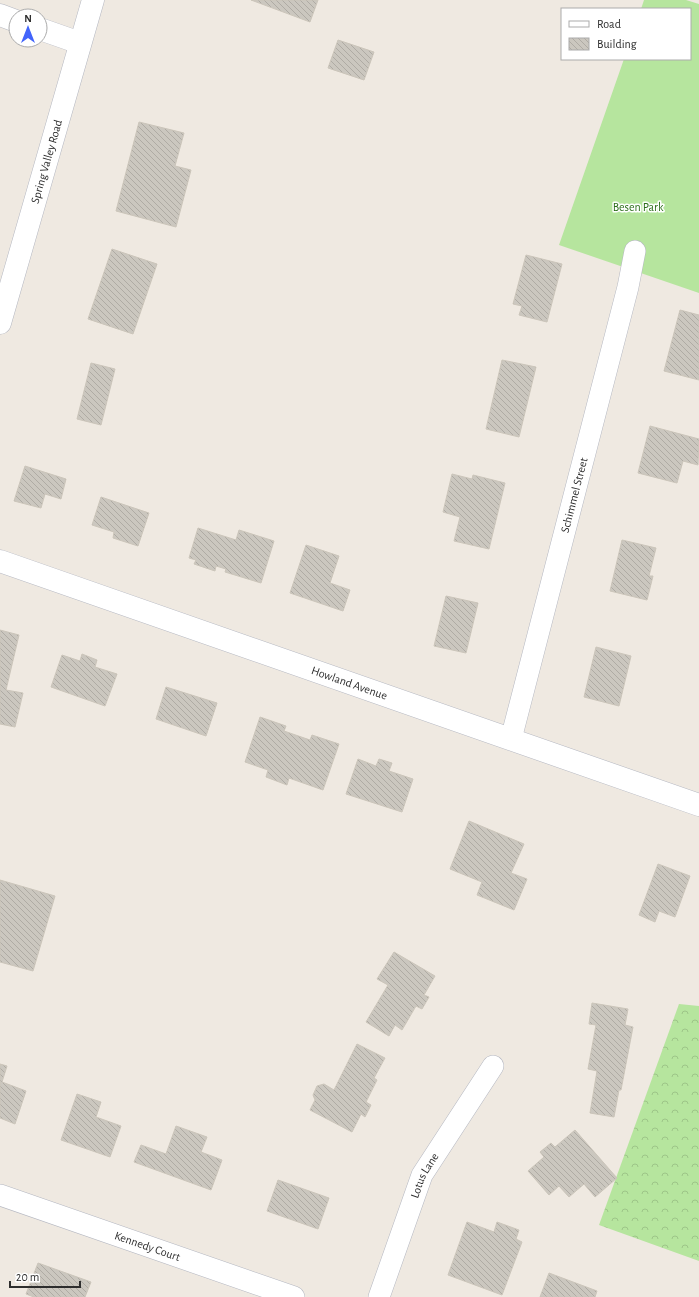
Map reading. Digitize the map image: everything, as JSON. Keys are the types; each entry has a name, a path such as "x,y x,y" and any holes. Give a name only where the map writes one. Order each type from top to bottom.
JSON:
{"street":[{"name":"Spring Valley Road","path":"0,323 93,0"},
{"path":"48,32 80,43"},
{"name":"Schimmel Street","path":"511,739 626,295 636,251"},
{"name":"Howland Avenue","path":"0,561 699,805"},
{"name":"Lotus Lane","path":"379,1297 422,1175 493,1066"},
{"name":"Kennedy Court","path":"0,1195 294,1297"}],"green space":[{"name":"Besen Park","path":"644,0 686,0 699,4 699,293 559,245 624,60 691,60 691,8 641,8"},
{"path":"679,1004 699,1006 699,1261 599,1225"}],"building":[{"path":"251,0 318,0 310,22"},
{"path":"338,40 374,52 364,80 328,68"},
{"path":"139,122 184,133 175,166 191,170 176,227 116,211"},
{"path":"112,249 157,264 133,334 88,319"},
{"path":"526,255 562,264 547,322 519,315 522,306 513,304"},
{"path":"680,310 699,315 699,380 664,371"},
{"path":"502,360 536,367 519,437 486,429"},
{"path":"91,363 115,369 101,425 77,419"},
{"path":"650,426 699,439 698,465 683,461 677,483 638,473"},
{"path":"25,466 66,479 61,499 45,494 41,508 14,501"},
{"path":"452,474 472,479 473,475 505,483 489,549 454,541 460,517 443,512"},
{"path":"101,497 149,513 138,546 113,538 114,532 92,525"},
{"path":"198,528 236,540 239,530 274,541 261,583 225,572 226,569 216,566 215,571 194,564 196,560 189,558"},
{"path":"622,540 656,548 649,576 653,576 647,600 610,591"},
{"path":"306,545 339,556 330,583 350,590 343,611 290,593"},
{"path":"446,596 478,603 466,653 434,646"},
{"path":"0,630 19,635 6,690 23,693 15,727 0,724"},
{"path":"596,647 631,656 619,706 584,697"},
{"path":"82,654 97,660 95,667 117,674 105,706 51,687 62,655 80,661"},
{"path":"166,687 217,703 206,736 156,719"},
{"path":"260,717 286,726 284,731 310,740 312,735 339,744 323,790 289,778 287,785 266,777 268,770 245,762"},
{"path":"358,759 376,766 379,759 392,763 389,771 413,779 402,812 346,794"},
{"path":"469,821 524,844 511,873 527,879 514,910 477,895 482,882 450,869"},
{"path":"658,864 690,876 675,917 659,911 655,922 639,915"},
{"path":"0,880 55,896 33,971 0,962"},
{"path":"394,952 435,976 424,995 429,997 422,1009 416,1006 402,1030 395,1025 389,1036 366,1022 388,985 377,979"},
{"path":"592,1003 628,1009 625,1025 633,1027 621,1090 619,1090 614,1117 590,1113 597,1071 588,1069 596,1025 589,1024"},
{"path":"357,1044 385,1058 374,1078 377,1080 366,1102 371,1105 365,1117 361,1114 352,1132 310,1110 315,1100 313,1095 317,1086 324,1084 334,1090"},
{"path":"0,1064 7,1066 2,1082 26,1091 15,1124 0,1118"},
{"path":"77,1094 101,1102 96,1117 121,1126 110,1157 61,1140"},
{"path":"176,1126 207,1137 201,1152 222,1160 211,1190 134,1162 141,1145 166,1154"},
{"path":"575,1130 617,1178 595,1197 584,1184 569,1197 559,1186 549,1195 528,1171 544,1157 540,1152 551,1143 555,1147"},
{"path":"278,1180 329,1198 318,1229 267,1211"},
{"path":"467,1222 494,1232 497,1222 519,1230 516,1239 522,1242 502,1295 448,1275"},
{"path":"38,1263 91,1282 85,1297 34,1297 26,1294"},
{"path":"549,1273 597,1291 595,1297 540,1297"}]}
